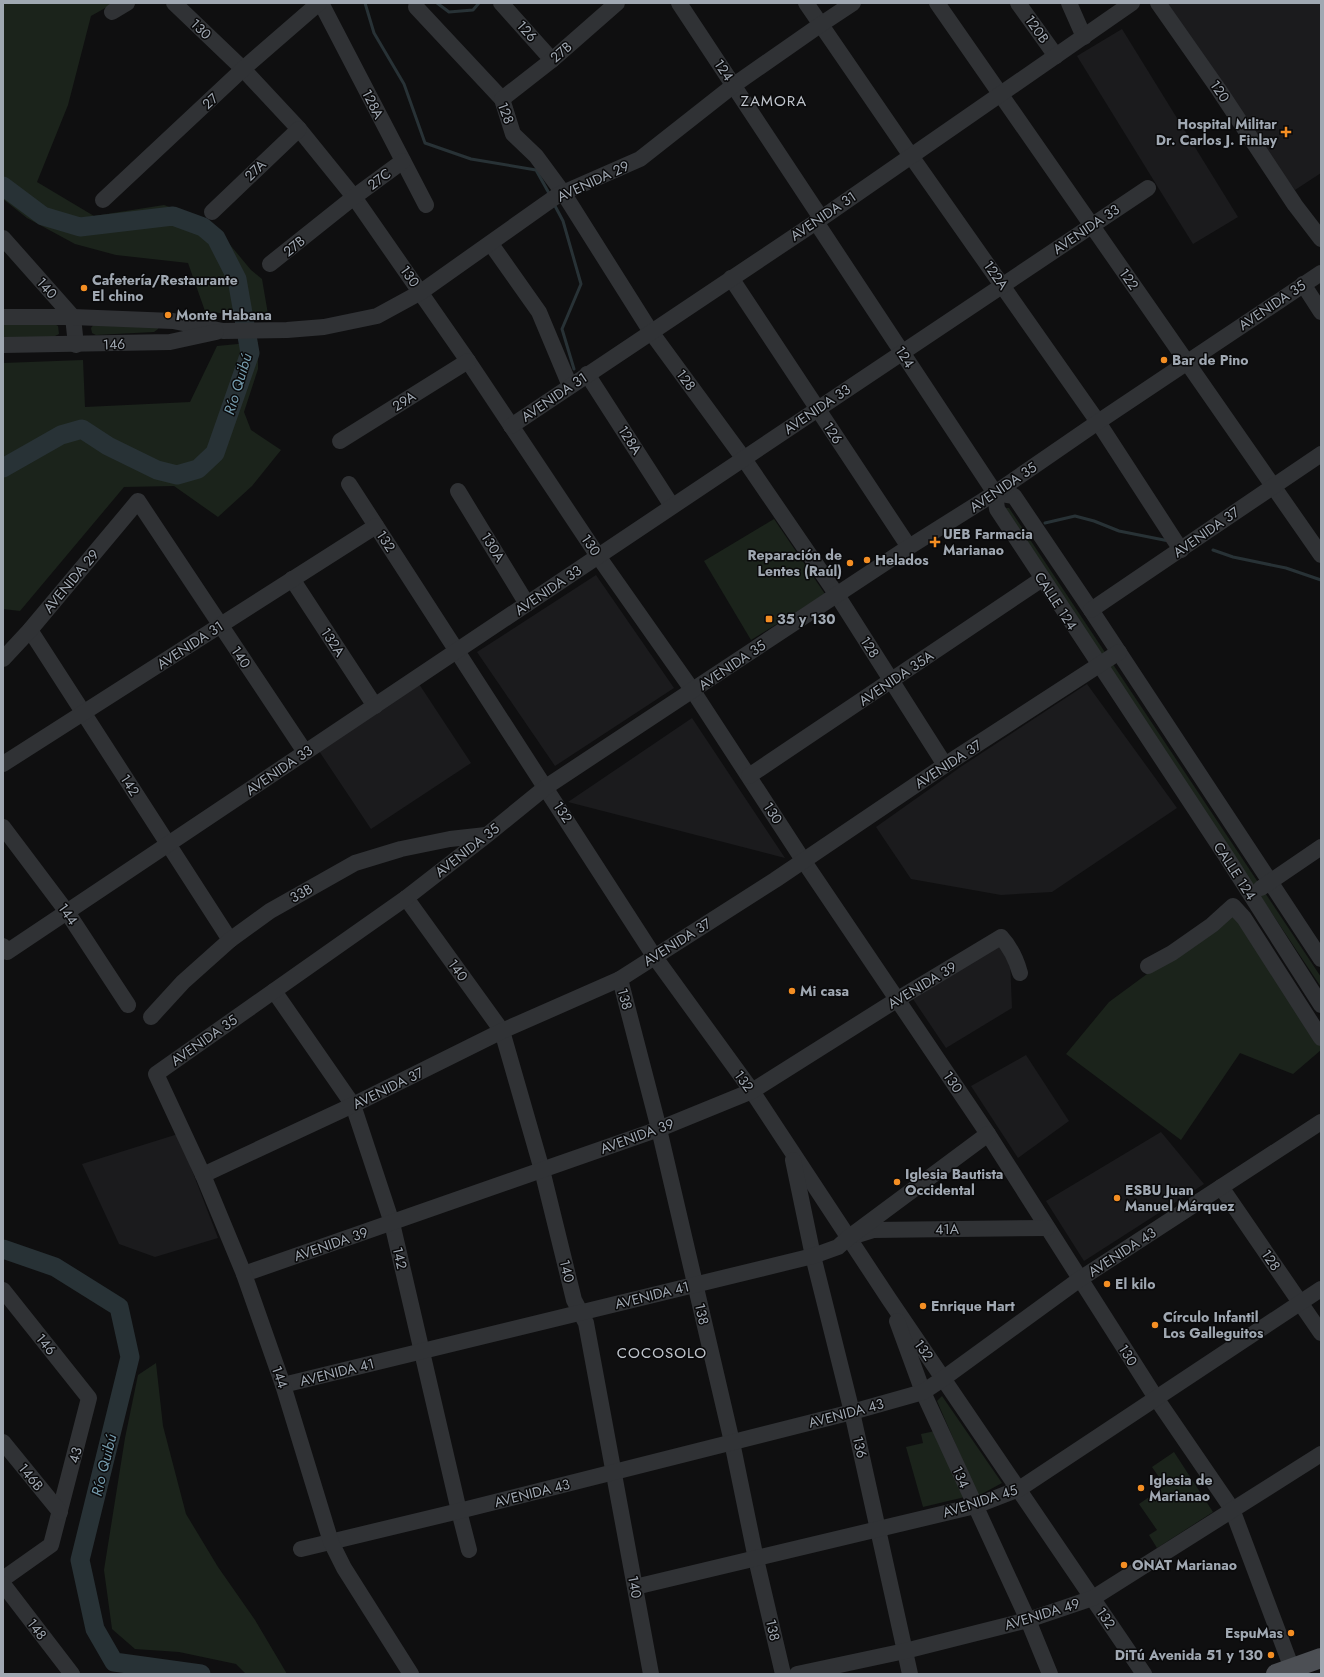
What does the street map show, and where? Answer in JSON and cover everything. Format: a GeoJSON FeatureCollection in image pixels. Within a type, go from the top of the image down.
{"type":"FeatureCollection","features":[{"type":"Feature","properties":{"kind":"main road"},"geometry":{"type":"LineString","coordinates":[[1287,1672],[1321,1658]]}},
{"type":"Feature","properties":{"kind":"street"},"geometry":{"type":"LineString","coordinates":[[112,12],[127,3]]}},
{"type":"Feature","properties":{"kind":"street","name":"130"},"geometry":{"type":"LineString","coordinates":[[174,3],[243,69],[299,129],[354,197],[468,361],[598,556],[693,691],[803,860],[988,1134],[1156,1398],[1232,1509],[1287,1672]]}},
{"type":"Feature","properties":{"kind":"street","name":"27"},"geometry":{"type":"LineString","coordinates":[[103,200],[243,69],[320,3]]}},
{"type":"Feature","properties":{"kind":"street","name":"128A"},"geometry":{"type":"LineString","coordinates":[[320,3],[426,205]]}},
{"type":"Feature","properties":{"kind":"street","name":"126"},"geometry":{"type":"LineString","coordinates":[[501,3],[552,60]]}},
{"type":"Feature","properties":{"kind":"street","name":"124"},"geometry":{"type":"LineString","coordinates":[[679,3],[734,85],[902,352],[995,493]]}},
{"type":"Feature","properties":{"kind":"street","name":"122A"},"geometry":{"type":"LineString","coordinates":[[806,3],[911,156],[1098,422],[1181,550]]}},
{"type":"Feature","properties":{"kind":"street","name":"AVENIDA 29"},"geometry":{"type":"LineString","coordinates":[[270,330],[324,327],[377,316],[421,292],[557,197],[640,159],[734,85],[853,3]]}},
{"type":"Feature","properties":{"kind":"street","name":"122"},"geometry":{"type":"LineString","coordinates":[[937,3],[1321,555]]}},
{"type":"Feature","properties":{"kind":"street","name":"120B"},"geometry":{"type":"LineString","coordinates":[[1018,3],[1056,56]]}},
{"type":"Feature","properties":{"kind":"street"},"geometry":{"type":"LineString","coordinates":[[1069,3],[1084,36]]}},
{"type":"Feature","properties":{"kind":"street","name":"AVENIDA 31"},"geometry":{"type":"LineString","coordinates":[[511,426],[819,220],[1132,3]]}},
{"type":"Feature","properties":{"kind":"street","name":"120"},"geometry":{"type":"LineString","coordinates":[[1158,3],[1219,90],[1294,205],[1319,234]]}},
{"type":"Feature","properties":{"kind":"street","name":"27B"},"geometry":{"type":"LineString","coordinates":[[502,99],[552,60],[610,5]]}},
{"type":"Feature","properties":{"kind":"street","name":"128"},"geometry":{"type":"LineString","coordinates":[[416,7],[502,99],[513,134],[536,156],[557,197],[651,332],[744,459],[837,595],[945,766]]}},
{"type":"Feature","properties":{"kind":"street","name":"27A"},"geometry":{"type":"LineString","coordinates":[[212,212],[299,129]]}},
{"type":"Feature","properties":{"kind":"street","name":"27C"},"geometry":{"type":"LineString","coordinates":[[354,197],[403,161]]}},
{"type":"Feature","properties":{"kind":"street","name":"AVENIDA 33"},"geometry":{"type":"LineString","coordinates":[[5,949],[67,912],[1148,188]]}},
{"type":"Feature","properties":{"kind":"street","name":"27B"},"geometry":{"type":"LineString","coordinates":[[270,264],[354,197]]}},
{"type":"Feature","properties":{"kind":"street","name":"140"},"geometry":{"type":"LineString","coordinates":[[3,238],[73,317]]}},
{"type":"Feature","properties":{"kind":"street"},"geometry":{"type":"LineString","coordinates":[[491,244],[539,312],[570,386]]}},
{"type":"Feature","properties":{"kind":"street","name":"AVENIDA 35"},"geometry":{"type":"LineString","coordinates":[[156,1074],[406,898],[546,787],[909,547],[995,493],[1186,362],[1321,273]]}},
{"type":"Feature","properties":{"kind":"street","name":"126"},"geometry":{"type":"LineString","coordinates":[[731,278],[909,547]]}},
{"type":"Feature","properties":{"kind":"street"},"geometry":{"type":"LineString","coordinates":[[1303,284],[1321,312]]}},
{"type":"Feature","properties":{"kind":"street","name":"146"},"geometry":{"type":"LineString","coordinates":[[3,317],[73,317],[173,321],[223,331]]}},
{"type":"Feature","properties":{"kind":"street"},"geometry":{"type":"LineString","coordinates":[[73,317],[76,345]]}},
{"type":"Feature","properties":{"kind":"street","name":"146"},"geometry":{"type":"LineString","coordinates":[[3,345],[76,345],[170,342],[223,331],[270,330]]}},
{"type":"Feature","properties":{"kind":"street","name":"29A"},"geometry":{"type":"LineString","coordinates":[[340,441],[468,361]]}},
{"type":"Feature","properties":{"kind":"street","name":"128A"},"geometry":{"type":"LineString","coordinates":[[587,374],[672,506]]}},
{"type":"Feature","properties":{"kind":"street","name":"AVENIDA 37"},"geometry":{"type":"LineString","coordinates":[[1091,610],[1321,454]]}},
{"type":"Feature","properties":{"kind":"street","name":"132"},"geometry":{"type":"LineString","coordinates":[[349,484],[654,956],[752,1091],[889,1299],[1144,1674]]}},
{"type":"Feature","properties":{"kind":"street","name":"130A"},"geometry":{"type":"LineString","coordinates":[[458,491],[527,604]]}},
{"type":"Feature","properties":{"kind":"street","name":"CALLE 124"},"geometry":{"type":"LineString","coordinates":[[1321,959],[1119,652],[1014,496],[995,493],[997,509],[1098,665],[1251,894],[1321,1006]]}},
{"type":"Feature","properties":{"kind":"street","name":"AVENIDA 29"},"geometry":{"type":"LineString","coordinates":[[3,659],[30,630],[138,501]]}},
{"type":"Feature","properties":{"kind":"street","name":"140"},"geometry":{"type":"LineString","coordinates":[[138,501],[305,752]]}},
{"type":"Feature","properties":{"kind":"street","name":"AVENIDA 31"},"geometry":{"type":"LineString","coordinates":[[3,764],[376,526]]}},
{"type":"Feature","properties":{"kind":"street","name":"132A"},"geometry":{"type":"LineString","coordinates":[[292,579],[375,706]]}},
{"type":"Feature","properties":{"kind":"street","name":"AVENIDA 35A"},"geometry":{"type":"LineString","coordinates":[[749,776],[1042,579]]}},
{"type":"Feature","properties":{"kind":"street","name":"142"},"geometry":{"type":"LineString","coordinates":[[30,630],[230,940]]}},
{"type":"Feature","properties":{"kind":"street","name":"AVENIDA 37"},"geometry":{"type":"LineString","coordinates":[[203,1175],[354,1105],[502,1031],[620,979],[654,956],[740,903],[1119,652]]}},
{"type":"Feature","properties":{"kind":"street","name":"144"},"geometry":{"type":"LineString","coordinates":[[3,826],[67,912],[128,1004]]}},
{"type":"Feature","properties":{"kind":"street","name":"33B"},"geometry":{"type":"LineString","coordinates":[[151,1017],[183,982],[230,940],[270,910],[355,863],[400,849],[450,839],[486,835]]}},
{"type":"Feature","properties":{"kind":"street"},"geometry":{"type":"LineString","coordinates":[[1251,894],[1321,847]]}},
{"type":"Feature","properties":{"kind":"street","name":"140"},"geometry":{"type":"LineString","coordinates":[[406,898],[502,1031],[542,1170],[574,1300],[586,1323],[651,1674]]}},
{"type":"Feature","properties":{"kind":"street"},"geometry":{"type":"LineString","coordinates":[[1148,966],[1172,953],[1212,925],[1233,906],[1244,918],[1321,1038]]}},
{"type":"Feature","properties":{"kind":"street","name":"AVENIDA 39"},"geometry":{"type":"LineString","coordinates":[[244,1274],[659,1129],[752,1091],[898,999],[1001,937],[1008,945],[1016,959],[1020,973]]}},
{"type":"Feature","properties":{"kind":"street","name":"138"},"geometry":{"type":"LineString","coordinates":[[620,979],[659,1129],[732,1442],[756,1559],[784,1674]]}},
{"type":"Feature","properties":{"kind":"street","name":"142"},"geometry":{"type":"LineString","coordinates":[[274,991],[354,1105],[392,1223],[469,1550]]}},
{"type":"Feature","properties":{"kind":"street","name":"144"},"geometry":{"type":"LineString","coordinates":[[156,1074],[203,1175],[244,1274],[283,1385],[331,1542],[344,1568],[410,1674]]}},
{"type":"Feature","properties":{"kind":"street","name":"AVENIDA 43"},"geometry":{"type":"LineString","coordinates":[[301,1549],[459,1511],[852,1412],[923,1392],[1080,1279],[1321,1122]]}},
{"type":"Feature","properties":{"kind":"street","name":"AVENIDA 41"},"geometry":{"type":"LineString","coordinates":[[283,1385],[812,1256],[838,1247],[988,1134]]}},
{"type":"Feature","properties":{"kind":"street","name":"136"},"geometry":{"type":"LineString","coordinates":[[791,1150],[812,1256],[852,1412],[910,1674]]}},
{"type":"Feature","properties":{"kind":"street","name":"128"},"geometry":{"type":"LineString","coordinates":[[1221,1187],[1321,1333]]}},
{"type":"Feature","properties":{"kind":"street","name":"41A"},"geometry":{"type":"LineString","coordinates":[[848,1238],[873,1230],[1047,1228]]}},
{"type":"Feature","properties":{"kind":"street","name":"AVENIDA 45"},"geometry":{"type":"LineString","coordinates":[[635,1587],[975,1506],[1019,1489],[1321,1289]]}},
{"type":"Feature","properties":{"kind":"street","name":"146"},"geometry":{"type":"LineString","coordinates":[[3,1290],[89,1398]]}},
{"type":"Feature","properties":{"kind":"street","name":"134"},"geometry":{"type":"LineString","coordinates":[[889,1299],[923,1392],[1028,1620],[1050,1674]]}},
{"type":"Feature","properties":{"kind":"street","name":"43"},"geometry":{"type":"LineString","coordinates":[[60,1512],[89,1398]]}},
{"type":"Feature","properties":{"kind":"street","name":"146B"},"geometry":{"type":"LineString","coordinates":[[3,1442],[60,1512]]}},
{"type":"Feature","properties":{"kind":"street","name":"AVENIDA 49"},"geometry":{"type":"LineString","coordinates":[[797,1674],[905,1651],[1028,1620],[1093,1598],[1321,1454]]}},
{"type":"Feature","properties":{"kind":"street"},"geometry":{"type":"LineString","coordinates":[[3,1579],[51,1545],[60,1512]]}},
{"type":"Feature","properties":{"kind":"street","name":"148"},"geometry":{"type":"LineString","coordinates":[[3,1584],[72,1674]]}},
{"type":"Feature","properties":{"kind":"shaded area"},"geometry":{"type":"Polygon","coordinates":[[[3,3],[114,3],[91,16],[68,105],[37,182],[94,216],[164,205],[211,222],[251,270],[262,279],[269,320],[205,311],[188,263],[116,255],[75,244],[27,218],[3,199],[3,3]]]}},
{"type":"Feature","properties":{"kind":"shaded area","name":"Hospital Militar Dr. Carlos J. Finlay"},"geometry":{"type":"Polygon","coordinates":[[[1158,3],[1321,3],[1321,173],[1295,190],[1219,90],[1158,3]]]}},
{"type":"Feature","properties":{"kind":"shaded area"},"geometry":{"type":"Polygon","coordinates":[[[1122,29],[1238,217],[1193,244],[1077,56],[1122,29]]]}},
{"type":"Feature","properties":{"kind":"shaded area"},"geometry":{"type":"Polygon","coordinates":[[[52,323],[58,326],[59,334],[53,337],[3,338],[3,324],[52,323]]]}},
{"type":"Feature","properties":{"kind":"shaded area"},"geometry":{"type":"Polygon","coordinates":[[[95,323],[159,325],[158,329],[154,332],[96,335],[92,333],[91,328],[95,323]]]}},
{"type":"Feature","properties":{"kind":"shaded area"},"geometry":{"type":"Polygon","coordinates":[[[258,342],[258,369],[244,412],[251,430],[281,450],[252,486],[218,517],[174,486],[124,487],[20,611],[3,609],[3,363],[83,360],[85,407],[190,402],[217,346],[258,342]]]}},
{"type":"Feature","properties":{"kind":"shaded area"},"geometry":{"type":"Polygon","coordinates":[[[1006,508],[1009,508],[1321,977],[1321,987],[1004,511],[1006,508]]]}},
{"type":"Feature","properties":{"kind":"shaded area"},"geometry":{"type":"Polygon","coordinates":[[[774,519],[825,594],[751,640],[704,561],[774,519]]]}},
{"type":"Feature","properties":{"kind":"shaded area"},"geometry":{"type":"Polygon","coordinates":[[[596,575],[674,688],[555,766],[477,652],[596,575]]]}},
{"type":"Feature","properties":{"kind":"shaded area"},"geometry":{"type":"Polygon","coordinates":[[[419,684],[471,763],[371,829],[319,751],[419,684]]]}},
{"type":"Feature","properties":{"kind":"shaded area"},"geometry":{"type":"Polygon","coordinates":[[[1087,684],[1177,808],[1052,892],[1001,895],[911,879],[876,827],[962,766],[1087,684]]]}},
{"type":"Feature","properties":{"kind":"shaded area"},"geometry":{"type":"Polygon","coordinates":[[[692,718],[785,858],[568,802],[692,718]]]}},
{"type":"Feature","properties":{"kind":"shaded area"},"geometry":{"type":"Polygon","coordinates":[[[1238,907],[1321,1025],[1321,1050],[1293,1074],[1240,1053],[1181,1140],[1066,1054],[1109,1002],[1238,907]]]}},
{"type":"Feature","properties":{"kind":"shaded area"},"geometry":{"type":"Polygon","coordinates":[[[1009,938],[1012,1008],[946,1048],[911,996],[1009,938]]]}},
{"type":"Feature","properties":{"kind":"shaded area"},"geometry":{"type":"Polygon","coordinates":[[[1026,1055],[1069,1121],[1018,1158],[971,1086],[1026,1055]]]}},
{"type":"Feature","properties":{"kind":"shaded area","name":"ESBU Juan Manuel Márquez"},"geometry":{"type":"Polygon","coordinates":[[[1161,1132],[1204,1184],[1084,1261],[1046,1201],[1161,1132]]]}},
{"type":"Feature","properties":{"kind":"shaded area"},"geometry":{"type":"Polygon","coordinates":[[[178,1134],[218,1238],[155,1257],[119,1244],[82,1164],[178,1134]]]}},
{"type":"Feature","properties":{"kind":"shaded area"},"geometry":{"type":"Polygon","coordinates":[[[156,1363],[163,1426],[186,1514],[218,1567],[255,1620],[287,1674],[246,1674],[236,1664],[179,1652],[135,1649],[112,1629],[104,1570],[125,1438],[138,1375],[156,1363]]]}},
{"type":"Feature","properties":{"kind":"shaded area"},"geometry":{"type":"Polygon","coordinates":[[[942,1396],[1002,1483],[978,1496],[937,1401],[942,1396]]]}},
{"type":"Feature","properties":{"kind":"shaded area"},"geometry":{"type":"Polygon","coordinates":[[[935,1431],[965,1497],[923,1507],[906,1447],[923,1443],[921,1434],[935,1431]]]}},
{"type":"Feature","properties":{"kind":"shaded area"},"geometry":{"type":"Polygon","coordinates":[[[1174,1452],[1213,1512],[1157,1548],[1149,1535],[1157,1530],[1139,1504],[1165,1486],[1152,1467],[1174,1452]]]}},
{"type":"Feature","properties":{"kind":"waterway"},"geometry":{"type":"LineString","coordinates":[[365,3],[374,33],[404,84],[425,143],[471,159],[536,170],[550,195]]}},
{"type":"Feature","properties":{"kind":"waterway"},"geometry":{"type":"LineString","coordinates":[[437,3],[449,12],[473,10],[479,3]]}},
{"type":"Feature","properties":{"kind":"waterway","name":"Río Quibú"},"geometry":{"type":"LineString","coordinates":[[3,186],[43,216],[80,227],[173,216],[203,227],[216,238],[237,279],[250,353],[215,453],[198,469],[177,475],[157,470],[108,446],[82,429],[61,435],[3,468]]}},
{"type":"Feature","properties":{"kind":"waterway"},"geometry":{"type":"LineString","coordinates":[[554,204],[563,221],[581,284],[562,329],[574,369]]}},
{"type":"Feature","properties":{"kind":"waterway"},"geometry":{"type":"LineString","coordinates":[[1045,523],[1075,516],[1094,521],[1119,531],[1169,541]]}},
{"type":"Feature","properties":{"kind":"waterway"},"geometry":{"type":"LineString","coordinates":[[1213,550],[1233,557],[1286,568],[1321,580]]}},
{"type":"Feature","properties":{"kind":"waterway","name":"Río Quibú"},"geometry":{"type":"LineString","coordinates":[[3,1249],[55,1267],[119,1307],[130,1357],[80,1560],[95,1629],[114,1662],[201,1674]]}},
{"type":"Feature","properties":{"kind":"place","name":"Hospital Militar Dr. Carlos J. Finlay"},"geometry":{"type":"Point","coordinates":[1286,132]}},
{"type":"Feature","properties":{"kind":"place","name":"Cafetería/Restaurante El chino"},"geometry":{"type":"Point","coordinates":[84,288]}},
{"type":"Feature","properties":{"kind":"place","name":"Monte Habana"},"geometry":{"type":"Point","coordinates":[168,315]}},
{"type":"Feature","properties":{"kind":"place","name":"Bar de Pino"},"geometry":{"type":"Point","coordinates":[1164,360]}},
{"type":"Feature","properties":{"kind":"place","name":"UEB Farmacia Marianao"},"geometry":{"type":"Point","coordinates":[935,542]}},
{"type":"Feature","properties":{"kind":"place","name":"Helados"},"geometry":{"type":"Point","coordinates":[867,560]}},
{"type":"Feature","properties":{"kind":"place","name":"Reparación de Lentes (Raúl)"},"geometry":{"type":"Point","coordinates":[850,563]}},
{"type":"Feature","properties":{"kind":"place","name":"35 y 130"},"geometry":{"type":"Point","coordinates":[769,619]}},
{"type":"Feature","properties":{"kind":"place","name":"Mi casa"},"geometry":{"type":"Point","coordinates":[792,991]}},
{"type":"Feature","properties":{"kind":"place","name":"Iglesia Bautista Occidental"},"geometry":{"type":"Point","coordinates":[897,1182]}},
{"type":"Feature","properties":{"kind":"place","name":"ESBU Juan Manuel Márquez"},"geometry":{"type":"Point","coordinates":[1117,1198]}},
{"type":"Feature","properties":{"kind":"place","name":"El kilo"},"geometry":{"type":"Point","coordinates":[1107,1284]}},
{"type":"Feature","properties":{"kind":"place","name":"Enrique Hart"},"geometry":{"type":"Point","coordinates":[923,1306]}},
{"type":"Feature","properties":{"kind":"place","name":"Círculo Infantil Los Galleguitos"},"geometry":{"type":"Point","coordinates":[1155,1325]}},
{"type":"Feature","properties":{"kind":"place","name":"Iglesia de Marianao"},"geometry":{"type":"Point","coordinates":[1141,1488]}},
{"type":"Feature","properties":{"kind":"place","name":"ONAT Marianao"},"geometry":{"type":"Point","coordinates":[1124,1565]}},
{"type":"Feature","properties":{"kind":"place","name":"EspuMas"},"geometry":{"type":"Point","coordinates":[1291,1633]}},
{"type":"Feature","properties":{"kind":"place","name":"DiTú Avenida 51 y 130"},"geometry":{"type":"Point","coordinates":[1271,1655]}},
{"type":"Feature","properties":{"kind":"district","name":"ZAMORA"},"geometry":{"type":"Point","coordinates":[774,101]}},
{"type":"Feature","properties":{"kind":"district","name":"COCOSOLO"},"geometry":{"type":"Point","coordinates":[662,1353]}}]}
